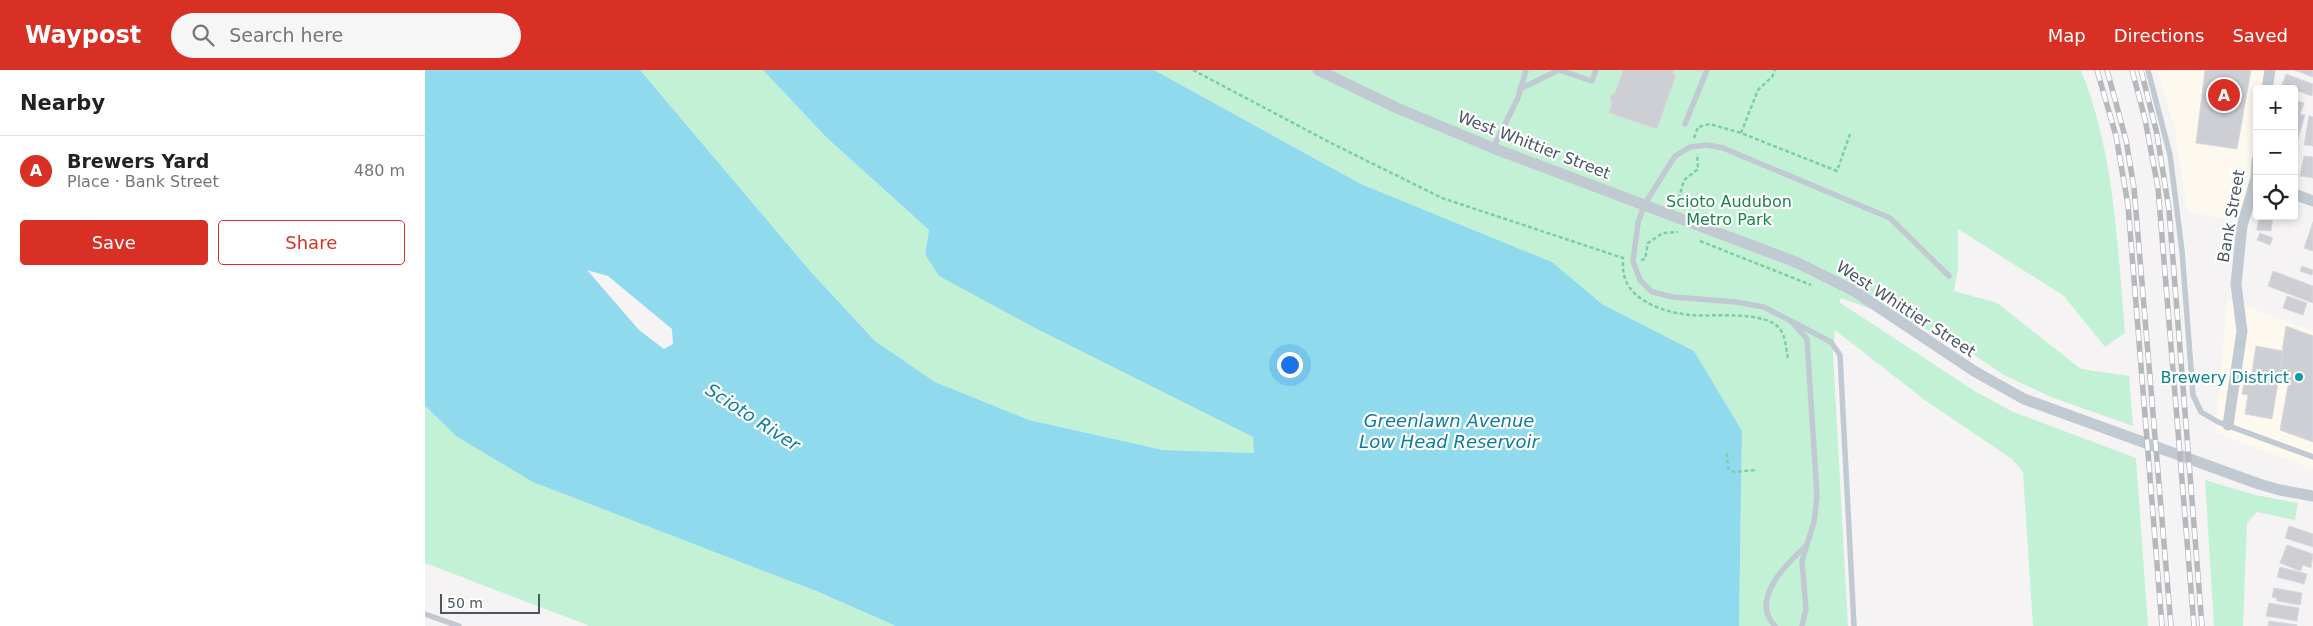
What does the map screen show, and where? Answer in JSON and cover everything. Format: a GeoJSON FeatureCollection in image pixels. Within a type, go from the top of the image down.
{"type":"FeatureCollection","features":[{"type":"Feature","properties":{"kind":"street","name":"West Whittier Street"},"geometry":{"type":"LineString","coordinates":[[1318,70],[1397,108],[1493,148],[1798,263],[1826,276],[1880,308],[1993,384],[2024,399],[2259,484],[2313,496]]}},
{"type":"Feature","properties":{"kind":"street"},"geometry":{"type":"LineString","coordinates":[[2268,85],[2270,70]]}},
{"type":"Feature","properties":{"kind":"street","name":"Bank Street"},"geometry":{"type":"LineString","coordinates":[[2228,425],[2241,331],[2236,284],[2241,236],[2253,190]]}},
{"type":"Feature","properties":{"kind":"street"},"geometry":{"type":"LineString","coordinates":[[2298,195],[2313,201]]}},
{"type":"Feature","properties":{"kind":"lane"},"geometry":{"type":"LineString","coordinates":[[1493,148],[1520,89],[1526,70]]}},
{"type":"Feature","properties":{"kind":"lane"},"geometry":{"type":"LineString","coordinates":[[1520,89],[1559,70],[1592,81],[1595,70]]}},
{"type":"Feature","properties":{"kind":"lane"},"geometry":{"type":"LineString","coordinates":[[1685,124],[1707,70]]}},
{"type":"Feature","properties":{"kind":"lane"},"geometry":{"type":"LineString","coordinates":[[2148,70],[2170,155],[2182,251],[2193,395],[2201,412],[2228,425],[2313,457]]}},
{"type":"Feature","properties":{"kind":"lane"},"geometry":{"type":"LineString","coordinates":[[1854,626],[1840,355],[1831,342],[1764,307],[1736,302],[1673,297],[1652,292],[1639,280],[1633,261],[1638,223],[1644,205],[1675,156],[1690,147],[1707,145],[1723,148],[1890,218],[1949,276]]}},
{"type":"Feature","properties":{"kind":"lane"},"geometry":{"type":"LineString","coordinates":[[1791,321],[1807,339],[1817,496],[1802,573],[1805,609],[1801,626]]}},
{"type":"Feature","properties":{"kind":"lane"},"geometry":{"type":"LineString","coordinates":[[1775,626],[1768,614],[1768,592],[1793,558],[1806,546]]}},
{"type":"Feature","properties":{"kind":"lane"},"geometry":{"type":"LineString","coordinates":[[425,614],[459,626]]}},
{"type":"Feature","properties":{"kind":"path"},"geometry":{"type":"LineString","coordinates":[[1741,133],[1759,90],[1772,77],[1775,70]]}},
{"type":"Feature","properties":{"kind":"path"},"geometry":{"type":"LineString","coordinates":[[1623,258],[1622,271],[1628,287],[1637,297],[1652,306],[1670,312],[1753,318],[1769,321],[1780,329],[1785,341],[1788,359]]}},
{"type":"Feature","properties":{"kind":"path"},"geometry":{"type":"LineString","coordinates":[[1727,453],[1728,468],[1734,472],[1756,470]]}},
{"type":"Feature","properties":{"kind":"shaded area"},"geometry":{"type":"Polygon","coordinates":[[[2157,70],[2268,70],[2266,85],[2253,85],[2253,164],[2242,222],[2187,212],[2175,129],[2157,70]]]}},
{"type":"Feature","properties":{"kind":"shaded area"},"geometry":{"type":"Polygon","coordinates":[[[2227,299],[2313,331],[2313,469],[2215,433],[2227,299]]]}},
{"type":"Feature","properties":{"kind":"green space"},"geometry":{"type":"Polygon","coordinates":[[[640,70],[763,70],[826,137],[929,230],[925,254],[1039,330],[1253,437],[1255,453],[1163,450],[1029,420],[935,382],[875,341],[811,272],[640,70]]]}},
{"type":"Feature","properties":{"kind":"green space","name":"Scioto Audubon Metro Park"},"geometry":{"type":"Polygon","coordinates":[[[1154,70],[2081,70],[2092,102],[2108,167],[2117,232],[2125,333],[2105,347],[2064,296],[1958,229],[1958,269],[1954,291],[1997,303],[2081,369],[2129,376],[2133,426],[2051,397],[2004,375],[1947,337],[1841,298],[1839,302],[1973,390],[2013,412],[2136,458],[2148,626],[2033,626],[2023,472],[2012,459],[1926,401],[1835,330],[1833,353],[1848,626],[1739,626],[1742,431],[1694,351],[1602,304],[1552,262],[1361,184],[1154,70]]]}},
{"type":"Feature","properties":{"kind":"green space"},"geometry":{"type":"Polygon","coordinates":[[[425,406],[456,436],[896,626],[590,626],[425,563],[425,406]]]}},
{"type":"Feature","properties":{"kind":"green space"},"geometry":{"type":"Polygon","coordinates":[[[2205,480],[2255,495],[2298,503],[2295,520],[2257,512],[2247,523],[2243,626],[2214,626],[2205,480]]]}},
{"type":"Feature","properties":{"kind":"water"},"geometry":{"type":"Polygon","coordinates":[[[425,70],[640,70],[811,272],[875,341],[935,382],[1029,420],[1163,450],[1254,453],[1253,437],[1039,330],[939,276],[925,254],[929,230],[826,137],[763,70],[1154,70],[1361,184],[1552,262],[1602,304],[1694,351],[1742,431],[1739,626],[896,626],[816,591],[533,482],[456,436],[425,406],[425,70]],[[587,270],[639,330],[664,349],[673,344],[672,329],[608,276],[587,270]]]}},
{"type":"Feature","properties":{"kind":"building"},"geometry":{"type":"Polygon","coordinates":[[[1623,70],[1674,70],[1673,73],[1676,75],[1657,129],[1609,113],[1612,103],[1610,96],[1615,93],[1623,70]]]}},
{"type":"Feature","properties":{"kind":"building"},"geometry":{"type":"Polygon","coordinates":[[[2205,70],[2251,70],[2237,149],[2196,143],[2205,70]]]}},
{"type":"Feature","properties":{"kind":"building"},"geometry":{"type":"Polygon","coordinates":[[[2294,70],[2313,70],[2313,77],[2294,70]]]}},
{"type":"Feature","properties":{"kind":"building"},"geometry":{"type":"Polygon","coordinates":[[[2286,74],[2313,84],[2312,96],[2298,91],[2298,85],[2282,85],[2286,74]]]}},
{"type":"Feature","properties":{"kind":"building"},"geometry":{"type":"Polygon","coordinates":[[[2298,101],[2304,103],[2300,114],[2305,115],[2298,139],[2298,101]]]}},
{"type":"Feature","properties":{"kind":"building"},"geometry":{"type":"Polygon","coordinates":[[[2309,116],[2313,117],[2313,146],[2304,145],[2309,116]]]}},
{"type":"Feature","properties":{"kind":"building"},"geometry":{"type":"Polygon","coordinates":[[[2304,156],[2313,157],[2313,178],[2300,176],[2304,156]]]}},
{"type":"Feature","properties":{"kind":"building"},"geometry":{"type":"Polygon","coordinates":[[[2258,220],[2272,220],[2271,231],[2257,230],[2258,220]]]}},
{"type":"Feature","properties":{"kind":"building"},"geometry":{"type":"Polygon","coordinates":[[[2313,222],[2313,251],[2304,248],[2313,222]]]}},
{"type":"Feature","properties":{"kind":"building"},"geometry":{"type":"Polygon","coordinates":[[[2260,233],[2273,238],[2270,245],[2257,240],[2260,233]]]}},
{"type":"Feature","properties":{"kind":"building"},"geometry":{"type":"Polygon","coordinates":[[[2302,266],[2313,270],[2312,275],[2300,271],[2302,266]]]}},
{"type":"Feature","properties":{"kind":"building"},"geometry":{"type":"Polygon","coordinates":[[[2273,271],[2313,286],[2313,303],[2268,286],[2273,271]]]}},
{"type":"Feature","properties":{"kind":"building"},"geometry":{"type":"Polygon","coordinates":[[[2287,296],[2307,303],[2303,315],[2283,308],[2287,296]]]}},
{"type":"Feature","properties":{"kind":"building"},"geometry":{"type":"Polygon","coordinates":[[[2286,326],[2313,336],[2313,442],[2280,430],[2289,380],[2278,378],[2286,326]]]}},
{"type":"Feature","properties":{"kind":"building"},"geometry":{"type":"Polygon","coordinates":[[[2256,346],[2283,351],[2272,419],[2245,414],[2248,395],[2242,394],[2245,377],[2251,378],[2256,346]]]}},
{"type":"Feature","properties":{"kind":"building"},"geometry":{"type":"Polygon","coordinates":[[[2289,526],[2313,534],[2313,547],[2285,538],[2289,526]]]}},
{"type":"Feature","properties":{"kind":"building"},"geometry":{"type":"Polygon","coordinates":[[[2287,545],[2313,554],[2311,568],[2303,565],[2300,571],[2280,563],[2287,545]]]}},
{"type":"Feature","properties":{"kind":"building"},"geometry":{"type":"Polygon","coordinates":[[[2280,567],[2307,574],[2304,584],[2277,577],[2280,567]]]}},
{"type":"Feature","properties":{"kind":"building"},"geometry":{"type":"Polygon","coordinates":[[[2274,588],[2302,593],[2300,605],[2277,601],[2277,598],[2272,597],[2274,588]]]}},
{"type":"Feature","properties":{"kind":"building"},"geometry":{"type":"Polygon","coordinates":[[[2269,603],[2299,608],[2297,621],[2266,616],[2269,603]]]}},
{"type":"Feature","properties":{"kind":"building"},"geometry":{"type":"Polygon","coordinates":[[[2269,621],[2297,625],[2297,626],[2268,626],[2269,621]]]}},
{"type":"Feature","properties":{"kind":"railway"},"geometry":{"type":"LineString","coordinates":[[2097,70],[2116,136],[2128,205],[2162,626]]}},
{"type":"Feature","properties":{"kind":"railway"},"geometry":{"type":"LineString","coordinates":[[2107,70],[2126,140],[2134,188],[2171,626]]}},
{"type":"Feature","properties":{"kind":"railway"},"geometry":{"type":"LineString","coordinates":[[2132,70],[2145,119],[2158,188],[2194,626]]}},
{"type":"Feature","properties":{"kind":"railway"},"geometry":{"type":"LineString","coordinates":[[2141,70],[2157,134],[2169,210],[2202,626]]}},
{"type":"Feature","properties":{"kind":"place","name":"Brewers Yard"},"geometry":{"type":"Point","coordinates":[2224,95]}},
{"type":"Feature","properties":{"kind":"place","name":"Brewery District"},"geometry":{"type":"Point","coordinates":[2299,377]}},
{"type":"Feature","properties":{"kind":"water label","name":"Scioto River"},"geometry":{"type":"Point","coordinates":[753,417]}},
{"type":"Feature","properties":{"kind":"water label","name":"Greenlawn Avenue Low Head Reservoir"},"geometry":{"type":"Point","coordinates":[1449,430]}}]}
